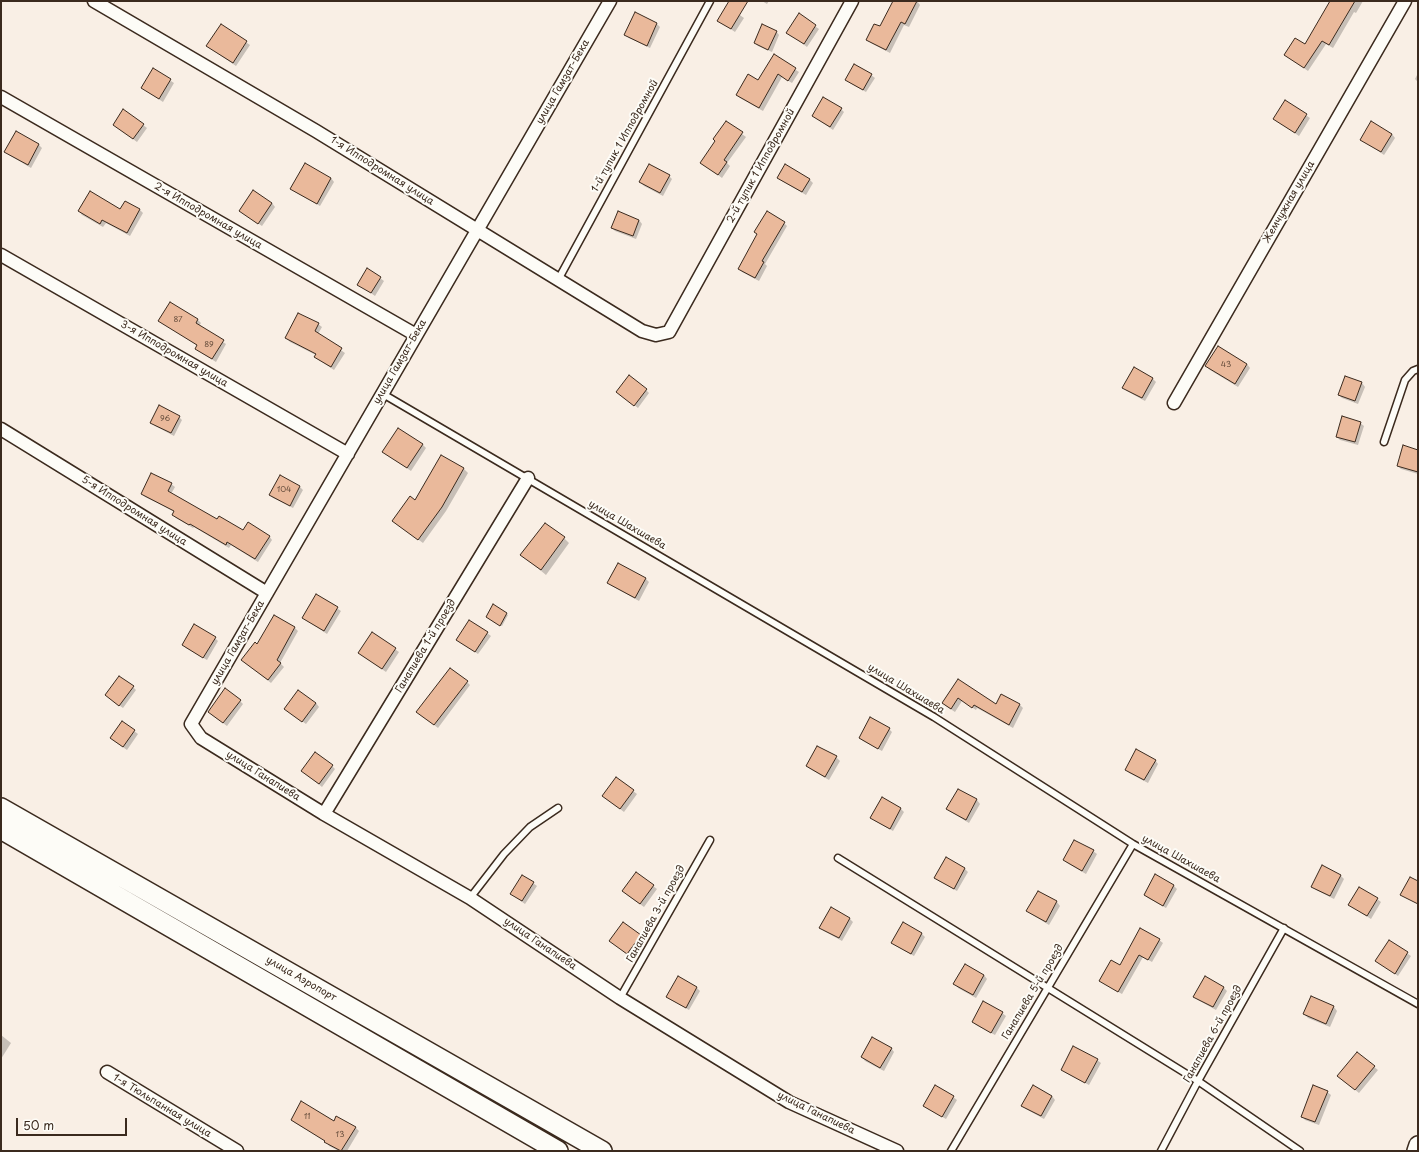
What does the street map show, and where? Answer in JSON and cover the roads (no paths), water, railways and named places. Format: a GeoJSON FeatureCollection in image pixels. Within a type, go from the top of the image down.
{"type":"FeatureCollection","features":[{"type":"Feature","properties":{"kind":"main road","name":"улица Аэропорт"},"geometry":{"type":"LineString","coordinates":[[1,808],[602,1151]]}},
{"type":"Feature","properties":{"kind":"main road","name":"улица Аэропорт"},"geometry":{"type":"LineString","coordinates":[[1,829],[558,1151]]}},
{"type":"Feature","properties":{"kind":"main road"},"geometry":{"type":"LineString","coordinates":[[1416,1151],[1418,1145]]}},
{"type":"Feature","properties":{"kind":"street","name":"1-я Ипподромная улица"},"geometry":{"type":"LineString","coordinates":[[94,1],[316,131],[642,331],[656,335],[669,332]]}},
{"type":"Feature","properties":{"kind":"street","name":"улица Гамзат-Бека"},"geometry":{"type":"LineString","coordinates":[[191,724],[610,1]]}},
{"type":"Feature","properties":{"kind":"street","name":"2-й тупик 1 Ипподромной"},"geometry":{"type":"LineString","coordinates":[[669,332],[852,1]]}},
{"type":"Feature","properties":{"kind":"street","name":"Жемчужная улица"},"geometry":{"type":"LineString","coordinates":[[1174,403],[1405,1]]}},
{"type":"Feature","properties":{"kind":"street","name":"2-я Ипподромная улица"},"geometry":{"type":"LineString","coordinates":[[1,97],[416,335]]}},
{"type":"Feature","properties":{"kind":"street","name":"3-я Ипподромная улица"},"geometry":{"type":"LineString","coordinates":[[1,254],[348,454]]}},
{"type":"Feature","properties":{"kind":"street","name":"5-я Ипподромная улица"},"geometry":{"type":"LineString","coordinates":[[1,429],[267,593]]}},
{"type":"Feature","properties":{"kind":"street","name":"Ганапиева 1-й проезд"},"geometry":{"type":"LineString","coordinates":[[324,814],[528,478]]}},
{"type":"Feature","properties":{"kind":"street","name":"улица Ганапиева"},"geometry":{"type":"LineString","coordinates":[[191,724],[201,738],[324,814],[470,898],[620,998],[789,1102],[897,1151]]}},
{"type":"Feature","properties":{"kind":"street","name":"1-я Тюльпанная улица"},"geometry":{"type":"LineString","coordinates":[[107,1072],[237,1151]]}},
{"type":"Feature","properties":{"kind":"lane","name":"1-й тупик 1 Ипподромной"},"geometry":{"type":"LineString","coordinates":[[558,280],[710,1]]}},
{"type":"Feature","properties":{"kind":"lane"},"geometry":{"type":"LineString","coordinates":[[1384,442],[1406,380],[1413,371],[1418,369]]}},
{"type":"Feature","properties":{"kind":"lane","name":"улица Шахшаева"},"geometry":{"type":"LineString","coordinates":[[383,394],[934,717],[1133,844],[1418,1004]]}},
{"type":"Feature","properties":{"kind":"lane"},"geometry":{"type":"LineString","coordinates":[[470,898],[514,843],[530,827],[558,808]]}},
{"type":"Feature","properties":{"kind":"lane","name":"Ганапиева 3-й проезд"},"geometry":{"type":"LineString","coordinates":[[620,998],[710,840]]}},
{"type":"Feature","properties":{"kind":"lane","name":"Ганапиева 5-й проезд"},"geometry":{"type":"LineString","coordinates":[[951,1151],[1133,844]]}},
{"type":"Feature","properties":{"kind":"lane"},"geometry":{"type":"LineString","coordinates":[[838,858],[1198,1081],[1300,1151]]}},
{"type":"Feature","properties":{"kind":"lane","name":"Ганапиева 6-й проезд"},"geometry":{"type":"LineString","coordinates":[[1161,1151],[1198,1081],[1284,928]]}}]}
